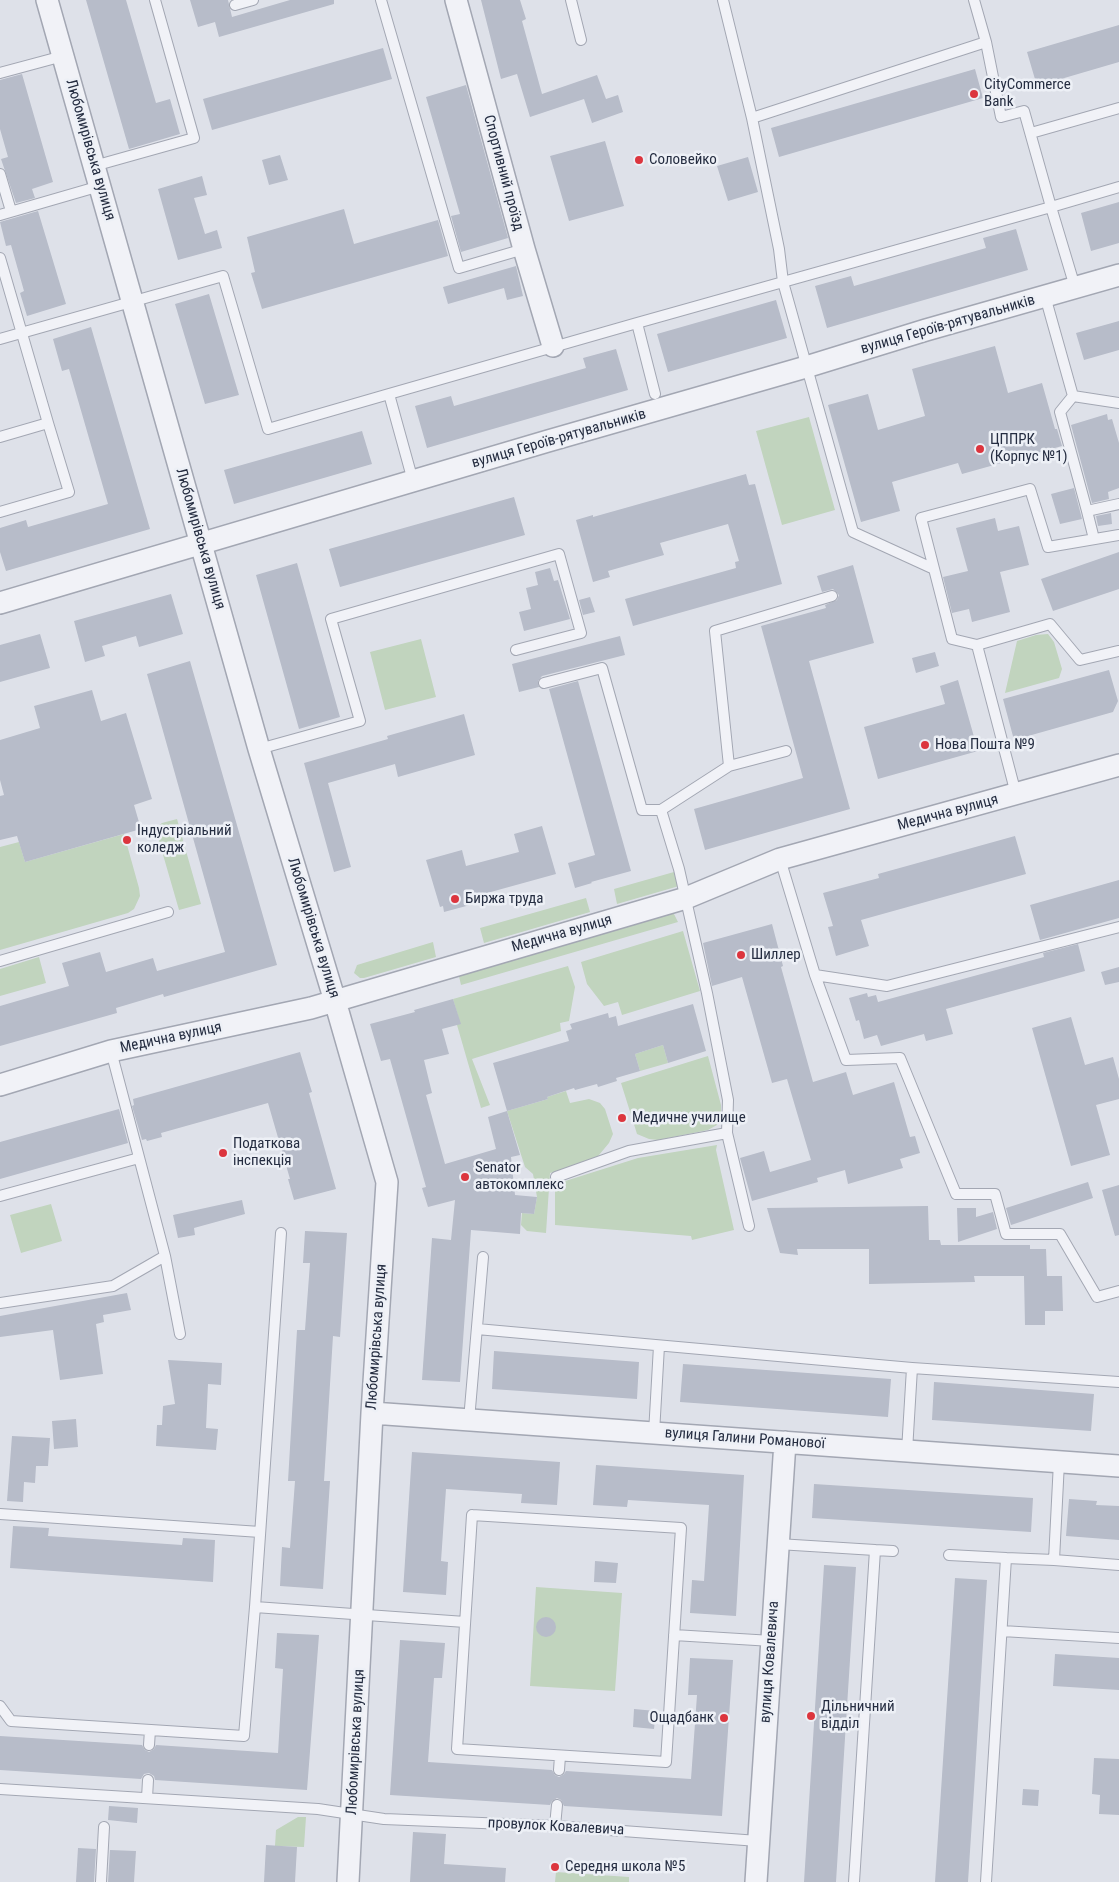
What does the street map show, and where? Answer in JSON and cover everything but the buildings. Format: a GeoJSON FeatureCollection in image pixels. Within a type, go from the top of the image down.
{"type":"FeatureCollection","features":[{"type":"Feature","properties":{"kind":"street","name":"Любомирівська вулиця"},"geometry":{"type":"LineString","coordinates":[[47,0],[259,749],[387,1182],[372,1413],[353,1815],[348,1882]]}},
{"type":"Feature","properties":{"kind":"street","name":"Спортивний проїзд"},"geometry":{"type":"LineString","coordinates":[[456,0],[524,249],[553,346]]}},
{"type":"Feature","properties":{"kind":"street","name":"вулиця Героїв-рятувальників"},"geometry":{"type":"LineString","coordinates":[[0,603],[806,367],[926,330],[1119,275]]}},
{"type":"Feature","properties":{"kind":"street","name":"Медична вулиця"},"geometry":{"type":"LineString","coordinates":[[0,1085],[111,1051],[311,1008],[686,898],[780,859],[1119,765]]}},
{"type":"Feature","properties":{"kind":"street","name":"вулиця Галини Романової"},"geometry":{"type":"LineString","coordinates":[[372,1413],[1119,1466]]}},
{"type":"Feature","properties":{"kind":"street","name":"вулиця Ковалевича"},"geometry":{"type":"LineString","coordinates":[[756,1882],[785,1442]]}},
{"type":"Feature","properties":{"kind":"lane"},"geometry":{"type":"LineString","coordinates":[[0,214],[194,138],[155,0]]}},
{"type":"Feature","properties":{"kind":"lane"},"geometry":{"type":"LineString","coordinates":[[235,5],[252,0]]}},
{"type":"Feature","properties":{"kind":"lane"},"geometry":{"type":"LineString","coordinates":[[381,0],[458,268],[524,249]]}},
{"type":"Feature","properties":{"kind":"lane"},"geometry":{"type":"LineString","coordinates":[[571,0],[581,40]]}},
{"type":"Feature","properties":{"kind":"lane"},"geometry":{"type":"LineString","coordinates":[[723,0],[752,118],[779,249],[783,282],[853,532],[934,569]]}},
{"type":"Feature","properties":{"kind":"lane"},"geometry":{"type":"LineString","coordinates":[[974,0],[986,42],[1001,117],[1024,111],[1076,288]]}},
{"type":"Feature","properties":{"kind":"lane"},"geometry":{"type":"LineString","coordinates":[[752,118],[986,42]]}},
{"type":"Feature","properties":{"kind":"lane"},"geometry":{"type":"LineString","coordinates":[[0,73],[63,56]]}},
{"type":"Feature","properties":{"kind":"lane"},"geometry":{"type":"LineString","coordinates":[[1031,133],[1119,108]]}},
{"type":"Feature","properties":{"kind":"lane"},"geometry":{"type":"LineString","coordinates":[[0,174],[11,211]]}},
{"type":"Feature","properties":{"kind":"lane"},"geometry":{"type":"LineString","coordinates":[[0,340],[222,276],[268,429],[553,346],[1119,188]]}},
{"type":"Feature","properties":{"kind":"lane"},"geometry":{"type":"LineString","coordinates":[[0,258],[69,492],[0,512]]}},
{"type":"Feature","properties":{"kind":"lane"},"geometry":{"type":"LineString","coordinates":[[1045,296],[1072,396]]}},
{"type":"Feature","properties":{"kind":"lane"},"geometry":{"type":"LineString","coordinates":[[637,323],[655,394]]}},
{"type":"Feature","properties":{"kind":"lane"},"geometry":{"type":"LineString","coordinates":[[389,394],[413,481]]}},
{"type":"Feature","properties":{"kind":"lane"},"geometry":{"type":"LineString","coordinates":[[1072,396],[1119,403]]}},
{"type":"Feature","properties":{"kind":"lane"},"geometry":{"type":"LineString","coordinates":[[1072,396],[1060,412],[1094,540]]}},
{"type":"Feature","properties":{"kind":"lane"},"geometry":{"type":"LineString","coordinates":[[0,437],[48,422]]}},
{"type":"Feature","properties":{"kind":"lane"},"geometry":{"type":"LineString","coordinates":[[1119,536],[1048,547],[1030,489],[921,518],[952,639],[977,645],[1050,624],[1080,660],[1119,651]]}},
{"type":"Feature","properties":{"kind":"lane"},"geometry":{"type":"LineString","coordinates":[[1086,511],[1119,504]]}},
{"type":"Feature","properties":{"kind":"lane"},"geometry":{"type":"LineString","coordinates":[[259,749],[360,721],[330,619],[559,554],[581,634],[516,650]]}},
{"type":"Feature","properties":{"kind":"lane"},"geometry":{"type":"LineString","coordinates":[[729,766],[715,631],[832,596]]}},
{"type":"Feature","properties":{"kind":"lane"},"geometry":{"type":"LineString","coordinates":[[977,645],[1016,794]]}},
{"type":"Feature","properties":{"kind":"lane"},"geometry":{"type":"LineString","coordinates":[[544,683],[602,668],[642,810],[662,810],[729,766],[786,751]]}},
{"type":"Feature","properties":{"kind":"lane"},"geometry":{"type":"LineString","coordinates":[[662,810],[686,898],[728,1100],[727,1133],[750,1226]]}},
{"type":"Feature","properties":{"kind":"lane"},"geometry":{"type":"LineString","coordinates":[[780,859],[815,974],[846,1060],[900,1058],[956,1194],[995,1194],[1006,1234],[1060,1234],[1097,1297],[1119,1291]]}},
{"type":"Feature","properties":{"kind":"lane"},"geometry":{"type":"LineString","coordinates":[[0,961],[168,912]]}},
{"type":"Feature","properties":{"kind":"lane"},"geometry":{"type":"LineString","coordinates":[[815,974],[887,986],[1119,927]]}},
{"type":"Feature","properties":{"kind":"lane"},"geometry":{"type":"LineString","coordinates":[[111,1051],[164,1256],[180,1334]]}},
{"type":"Feature","properties":{"kind":"lane"},"geometry":{"type":"LineString","coordinates":[[556,1177],[629,1151],[727,1133]]}},
{"type":"Feature","properties":{"kind":"lane"},"geometry":{"type":"LineString","coordinates":[[0,1196],[139,1158]]}},
{"type":"Feature","properties":{"kind":"lane"},"geometry":{"type":"LineString","coordinates":[[0,1706],[11,1721],[244,1736],[255,1607],[281,1233]]}},
{"type":"Feature","properties":{"kind":"lane"},"geometry":{"type":"LineString","coordinates":[[0,1303],[112,1286],[164,1256]]}},
{"type":"Feature","properties":{"kind":"lane"},"geometry":{"type":"LineString","coordinates":[[469,1420],[483,1257]]}},
{"type":"Feature","properties":{"kind":"lane"},"geometry":{"type":"LineString","coordinates":[[477,1329],[912,1368],[1119,1382]]}},
{"type":"Feature","properties":{"kind":"lane"},"geometry":{"type":"LineString","coordinates":[[654,1433],[658,1346]]}},
{"type":"Feature","properties":{"kind":"lane"},"geometry":{"type":"LineString","coordinates":[[907,1451],[912,1368]]}},
{"type":"Feature","properties":{"kind":"lane"},"geometry":{"type":"LineString","coordinates":[[1054,1560],[1059,1462]]}},
{"type":"Feature","properties":{"kind":"lane"},"geometry":{"type":"LineString","coordinates":[[0,1514],[260,1532]]}},
{"type":"Feature","properties":{"kind":"lane"},"geometry":{"type":"LineString","coordinates":[[472,1515],[681,1528],[674,1635],[666,1762],[457,1749],[472,1515]]}},
{"type":"Feature","properties":{"kind":"lane"},"geometry":{"type":"LineString","coordinates":[[778,1544],[893,1551]]}},
{"type":"Feature","properties":{"kind":"lane"},"geometry":{"type":"LineString","coordinates":[[854,1882],[875,1550]]}},
{"type":"Feature","properties":{"kind":"lane"},"geometry":{"type":"LineString","coordinates":[[950,1555],[1119,1565]]}},
{"type":"Feature","properties":{"kind":"lane"},"geometry":{"type":"LineString","coordinates":[[986,1882],[1006,1558]]}},
{"type":"Feature","properties":{"kind":"lane"},"geometry":{"type":"LineString","coordinates":[[255,1607],[465,1622]]}},
{"type":"Feature","properties":{"kind":"lane"},"geometry":{"type":"LineString","coordinates":[[1002,1631],[1119,1638]]}},
{"type":"Feature","properties":{"kind":"lane"},"geometry":{"type":"LineString","coordinates":[[674,1635],[772,1642]]}},
{"type":"Feature","properties":{"kind":"lane"},"geometry":{"type":"LineString","coordinates":[[149,1745],[150,1730]]}},
{"type":"Feature","properties":{"kind":"lane"},"geometry":{"type":"LineString","coordinates":[[559,1770],[560,1756]]}},
{"type":"Feature","properties":{"kind":"lane"},"geometry":{"type":"LineString","coordinates":[[147,1798],[148,1780]]}},
{"type":"Feature","properties":{"kind":"lane","name":"провулок Ковалевича"},"geometry":{"type":"LineString","coordinates":[[0,1789],[318,1809],[384,1819],[555,1826],[758,1841]]}},
{"type":"Feature","properties":{"kind":"lane"},"geometry":{"type":"LineString","coordinates":[[555,1826],[557,1806]]}},
{"type":"Feature","properties":{"kind":"lane"},"geometry":{"type":"LineString","coordinates":[[100,1882],[104,1827]]}},
{"type":"Feature","properties":{"kind":"green space"},"geometry":{"type":"Polygon","coordinates":[[[809,417],[835,510],[782,525],[756,431],[809,417]]]}},
{"type":"Feature","properties":{"kind":"green space"},"geometry":{"type":"Polygon","coordinates":[[[1048,634],[1054,642],[1062,669],[1059,678],[1005,693],[1017,641],[1036,635],[1048,634]]]}},
{"type":"Feature","properties":{"kind":"green space"},"geometry":{"type":"Polygon","coordinates":[[[421,639],[436,697],[385,710],[370,652],[421,639]]]}},
{"type":"Feature","properties":{"kind":"green space"},"geometry":{"type":"Polygon","coordinates":[[[177,819],[201,904],[179,910],[157,834],[157,827],[162,823],[177,819]]]}},
{"type":"Feature","properties":{"kind":"green space"},"geometry":{"type":"Polygon","coordinates":[[[124,834],[139,888],[140,896],[134,909],[128,913],[0,950],[0,847],[19,842],[25,862],[124,834]]]}},
{"type":"Feature","properties":{"kind":"green space"},"geometry":{"type":"Polygon","coordinates":[[[681,870],[679,886],[617,904],[614,889],[681,870]]]}},
{"type":"Feature","properties":{"kind":"green space"},"geometry":{"type":"Polygon","coordinates":[[[586,898],[590,912],[484,943],[480,928],[586,898]]]}},
{"type":"Feature","properties":{"kind":"green space"},"geometry":{"type":"Polygon","coordinates":[[[673,912],[678,922],[461,985],[458,972],[673,912]]]}},
{"type":"Feature","properties":{"kind":"green space"},"geometry":{"type":"Polygon","coordinates":[[[683,931],[700,991],[622,1015],[618,1002],[604,1006],[587,984],[581,962],[683,931]]]}},
{"type":"Feature","properties":{"kind":"green space"},"geometry":{"type":"Polygon","coordinates":[[[433,942],[436,957],[364,978],[360,978],[354,973],[357,965],[433,942]]]}},
{"type":"Feature","properties":{"kind":"green space"},"geometry":{"type":"Polygon","coordinates":[[[39,957],[46,983],[0,996],[0,969],[39,957]]]}},
{"type":"Feature","properties":{"kind":"green space"},"geometry":{"type":"Polygon","coordinates":[[[568,966],[575,987],[569,1021],[560,1023],[561,1031],[472,1059],[490,1105],[481,1108],[457,1025],[460,1023],[453,999],[568,966]]]}},
{"type":"Feature","properties":{"kind":"green space"},"geometry":{"type":"Polygon","coordinates":[[[663,1045],[668,1063],[640,1071],[635,1054],[663,1045]]]}},
{"type":"Feature","properties":{"kind":"green space"},"geometry":{"type":"Polygon","coordinates":[[[708,1056],[721,1105],[721,1117],[717,1125],[708,1130],[658,1140],[649,1139],[637,1134],[621,1083],[708,1056]]]}},
{"type":"Feature","properties":{"kind":"green space"},"geometry":{"type":"Polygon","coordinates":[[[566,1091],[570,1103],[589,1099],[600,1103],[605,1109],[613,1134],[609,1143],[594,1161],[550,1173],[546,1233],[527,1231],[521,1225],[522,1213],[534,1214],[537,1197],[533,1174],[525,1167],[507,1111],[548,1099],[547,1097],[566,1091]]]}},
{"type":"Feature","properties":{"kind":"green space"},"geometry":{"type":"Polygon","coordinates":[[[717,1145],[716,1150],[734,1230],[692,1240],[691,1236],[555,1225],[555,1186],[559,1183],[638,1158],[717,1145]]]}},
{"type":"Feature","properties":{"kind":"green space"},"geometry":{"type":"Polygon","coordinates":[[[51,1204],[62,1241],[21,1253],[10,1215],[51,1204]]]}},
{"type":"Feature","properties":{"kind":"green space"},"geometry":{"type":"Polygon","coordinates":[[[536,1587],[622,1593],[615,1691],[530,1686],[536,1587]]]}},
{"type":"Feature","properties":{"kind":"green space"},"geometry":{"type":"Polygon","coordinates":[[[298,1817],[306,1817],[304,1847],[275,1846],[276,1830],[298,1817]]]}},
{"type":"Feature","properties":{"kind":"green space"},"geometry":{"type":"Polygon","coordinates":[[[556,1872],[629,1877],[629,1882],[555,1882],[556,1872]]]}},
{"type":"Feature","properties":{"kind":"place","name":"CityCommerce Bank"},"geometry":{"type":"Point","coordinates":[974,94]}},
{"type":"Feature","properties":{"kind":"place","name":"Соловейко"},"geometry":{"type":"Point","coordinates":[639,160]}},
{"type":"Feature","properties":{"kind":"place","name":"ЦППРК (Корпус №1)"},"geometry":{"type":"Point","coordinates":[980,449]}},
{"type":"Feature","properties":{"kind":"place","name":"Нова Пошта №9"},"geometry":{"type":"Point","coordinates":[925,745]}},
{"type":"Feature","properties":{"kind":"place","name":"Індустріальний коледж"},"geometry":{"type":"Point","coordinates":[127,840]}},
{"type":"Feature","properties":{"kind":"place","name":"Биржа труда"},"geometry":{"type":"Point","coordinates":[455,899]}},
{"type":"Feature","properties":{"kind":"place","name":"Шиллер"},"geometry":{"type":"Point","coordinates":[741,955]}},
{"type":"Feature","properties":{"kind":"place","name":"Медичне училище"},"geometry":{"type":"Point","coordinates":[622,1118]}},
{"type":"Feature","properties":{"kind":"place","name":"Податкова інспекція"},"geometry":{"type":"Point","coordinates":[223,1153]}},
{"type":"Feature","properties":{"kind":"place","name":"Senator автокомплекс"},"geometry":{"type":"Point","coordinates":[465,1177]}},
{"type":"Feature","properties":{"kind":"place","name":"Дільничний відділ"},"geometry":{"type":"Point","coordinates":[811,1716]}},
{"type":"Feature","properties":{"kind":"place","name":"Ощадбанк"},"geometry":{"type":"Point","coordinates":[724,1718]}},
{"type":"Feature","properties":{"kind":"place","name":"Середня школа №5"},"geometry":{"type":"Point","coordinates":[555,1867]}}]}
